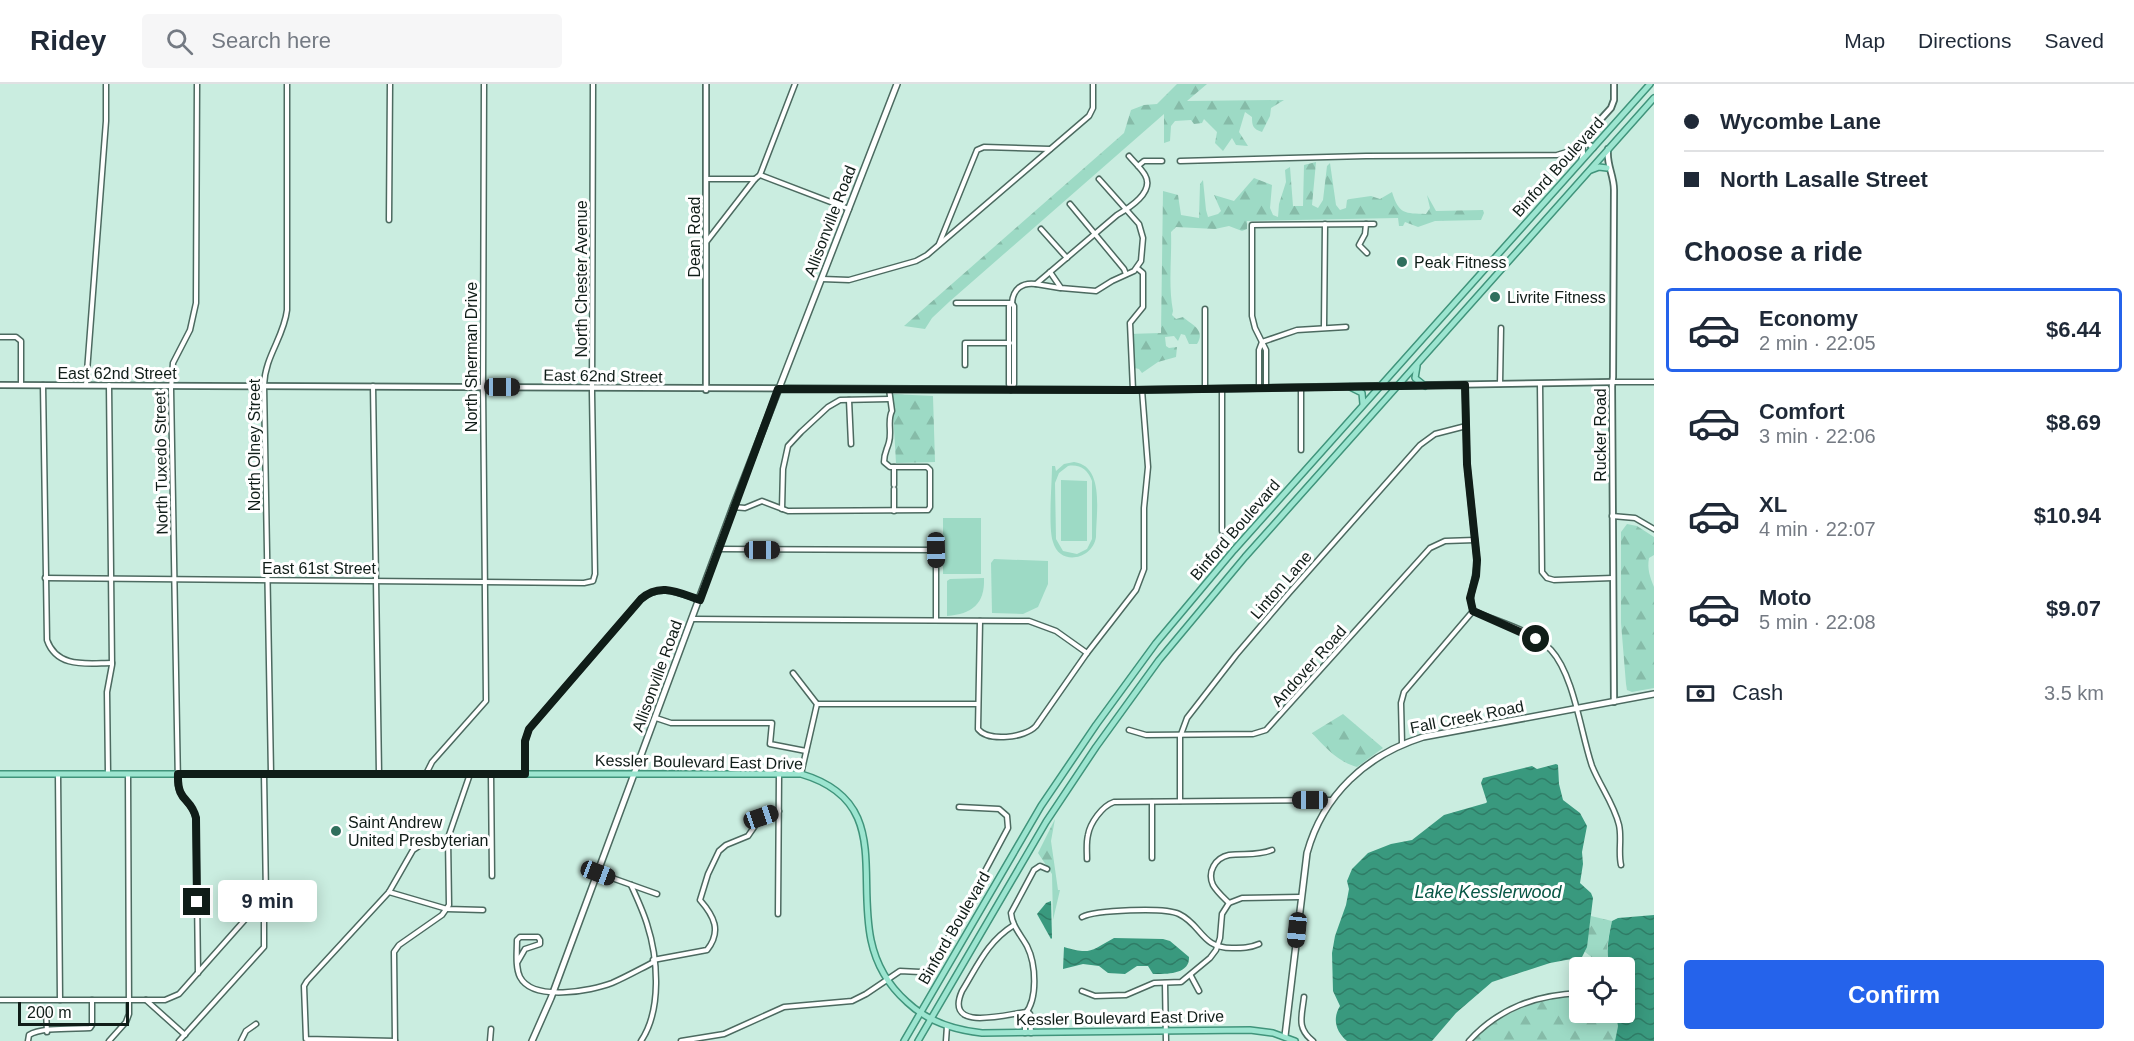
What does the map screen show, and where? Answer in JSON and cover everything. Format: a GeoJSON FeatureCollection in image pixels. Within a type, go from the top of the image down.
{"type":"FeatureCollection","features":[{"type":"Feature","properties":{"kind":"main road","name":"Allisonville Road"},"geometry":{"type":"LineString","coordinates":[[532,1041],[636,774],[778,389],[897,84]]}},
{"type":"Feature","properties":{"kind":"main road","name":"Binford Boulevard"},"geometry":{"type":"LineString","coordinates":[[904,1041],[1024,833],[1113,701],[1196,594],[1650,84]]}},
{"type":"Feature","properties":{"kind":"main road","name":"Binford Boulevard"},"geometry":{"type":"LineString","coordinates":[[918,1041],[1041,830],[1131,697],[1230,573],[1654,98]]}},
{"type":"Feature","properties":{"kind":"main road"},"geometry":{"type":"LineString","coordinates":[[1601,158],[1599,146],[1603,136]]}},
{"type":"Feature","properties":{"kind":"main road"},"geometry":{"type":"LineString","coordinates":[[1589,170],[1594,160],[1593,148]]}},
{"type":"Feature","properties":{"kind":"main road"},"geometry":{"type":"LineString","coordinates":[[1589,170],[1599,167],[1608,168]]}},
{"type":"Feature","properties":{"kind":"main road"},"geometry":{"type":"LineString","coordinates":[[1419,361],[1414,372],[1415,378],[1425,386]]}},
{"type":"Feature","properties":{"kind":"main road"},"geometry":{"type":"LineString","coordinates":[[1350,387],[1362,393],[1363,405]]}},
{"type":"Feature","properties":{"kind":"main road","name":"Fall Creek Road"},"geometry":{"type":"LineString","coordinates":[[1284,1039],[1300,897],[1309,844],[1332,800],[1364,766],[1402,744],[1426,737],[1654,694]]}},
{"type":"Feature","properties":{"kind":"main road","name":"Kessler Boulevard East Drive"},"geometry":{"type":"LineString","coordinates":[[0,774],[801,774],[832,788],[846,801],[859,821],[866,845],[870,936],[876,958],[887,978],[904,999],[931,1019],[946,1026],[975,1032],[1256,1030],[1295,1041]]}},
{"type":"Feature","properties":{"kind":"street"},"geometry":{"type":"LineString","coordinates":[[86,385],[106,121],[106,84]]}},
{"type":"Feature","properties":{"kind":"street","name":"North Tuxedo Street"},"geometry":{"type":"LineString","coordinates":[[197,84],[196,305],[190,330],[173,363],[172,385],[178,774],[179,792],[193,808],[196,818],[198,973]]}},
{"type":"Feature","properties":{"kind":"street","name":"North Olney Street"},"geometry":{"type":"LineString","coordinates":[[271,774],[264,385],[267,362],[284,325],[287,310],[287,84]]}},
{"type":"Feature","properties":{"kind":"street"},"geometry":{"type":"LineString","coordinates":[[389,220],[390,84]]}},
{"type":"Feature","properties":{"kind":"street","name":"North Sherman Drive"},"geometry":{"type":"LineString","coordinates":[[426,774],[432,762],[486,701],[483,387],[484,84]]}},
{"type":"Feature","properties":{"kind":"street","name":"North Chester Avenue"},"geometry":{"type":"LineString","coordinates":[[593,84],[592,388],[595,571],[593,581]]}},
{"type":"Feature","properties":{"kind":"street","name":"Dean Road"},"geometry":{"type":"LineString","coordinates":[[706,84],[706,390]]}},
{"type":"Feature","properties":{"kind":"street"},"geometry":{"type":"LineString","coordinates":[[706,242],[760,175],[795,84]]}},
{"type":"Feature","properties":{"kind":"street"},"geometry":{"type":"LineString","coordinates":[[822,279],[847,280],[916,261],[927,255],[1090,115],[1093,108],[1093,84]]}},
{"type":"Feature","properties":{"kind":"street"},"geometry":{"type":"LineString","coordinates":[[1180,161],[1557,155],[1570,151],[1611,108],[1614,100],[1614,84]]}},
{"type":"Feature","properties":{"kind":"street"},"geometry":{"type":"LineString","coordinates":[[1582,140],[1593,148]]}},
{"type":"Feature","properties":{"kind":"street"},"geometry":{"type":"LineString","coordinates":[[1581,161],[1582,140]]}},
{"type":"Feature","properties":{"kind":"street"},"geometry":{"type":"LineString","coordinates":[[939,245],[977,150],[984,147],[1050,150]]}},
{"type":"Feature","properties":{"kind":"street","name":"Rucker Road"},"geometry":{"type":"LineString","coordinates":[[1608,149],[1608,168]]}},
{"type":"Feature","properties":{"kind":"street"},"geometry":{"type":"LineString","coordinates":[[1036,284],[1143,195],[1147,188],[1146,178],[1129,156]]}},
{"type":"Feature","properties":{"kind":"street","name":"Rucker Road"},"geometry":{"type":"LineString","coordinates":[[1601,158],[1613,176],[1614,190],[1612,516],[1614,702]]}},
{"type":"Feature","properties":{"kind":"street"},"geometry":{"type":"LineString","coordinates":[[1138,166],[1144,161],[1162,161]]}},
{"type":"Feature","properties":{"kind":"street"},"geometry":{"type":"LineString","coordinates":[[760,175],[849,208]]}},
{"type":"Feature","properties":{"kind":"street"},"geometry":{"type":"LineString","coordinates":[[706,179],[755,179]]}},
{"type":"Feature","properties":{"kind":"street"},"geometry":{"type":"LineString","coordinates":[[1011,390],[1014,384],[1011,343],[1014,292],[1019,287],[1029,284],[1096,291],[1137,268],[1142,258],[1142,231],[1135,219],[1099,179]]}},
{"type":"Feature","properties":{"kind":"street"},"geometry":{"type":"LineString","coordinates":[[1070,204],[1126,274]]}},
{"type":"Feature","properties":{"kind":"street"},"geometry":{"type":"LineString","coordinates":[[1324,327],[1325,224]]}},
{"type":"Feature","properties":{"kind":"street"},"geometry":{"type":"LineString","coordinates":[[1366,224],[1365,234],[1359,245],[1367,253]]}},
{"type":"Feature","properties":{"kind":"street"},"geometry":{"type":"LineString","coordinates":[[1266,388],[1266,350],[1252,316],[1252,225],[1374,224]]}},
{"type":"Feature","properties":{"kind":"street"},"geometry":{"type":"LineString","coordinates":[[1041,229],[1067,258]]}},
{"type":"Feature","properties":{"kind":"street"},"geometry":{"type":"LineString","coordinates":[[1133,390],[1130,323],[1143,306],[1143,274],[1137,268]]}},
{"type":"Feature","properties":{"kind":"street"},"geometry":{"type":"LineString","coordinates":[[1050,272],[1061,288]]}},
{"type":"Feature","properties":{"kind":"street"},"geometry":{"type":"LineString","coordinates":[[956,303],[1012,303]]}},
{"type":"Feature","properties":{"kind":"street"},"geometry":{"type":"LineString","coordinates":[[1205,309],[1205,389]]}},
{"type":"Feature","properties":{"kind":"street"},"geometry":{"type":"LineString","coordinates":[[1262,342],[1297,330],[1346,327]]}},
{"type":"Feature","properties":{"kind":"street"},"geometry":{"type":"LineString","coordinates":[[1500,384],[1501,328]]}},
{"type":"Feature","properties":{"kind":"street"},"geometry":{"type":"LineString","coordinates":[[0,337],[16,337],[21,341],[21,385]]}},
{"type":"Feature","properties":{"kind":"street"},"geometry":{"type":"LineString","coordinates":[[1259,388],[1259,350],[1262,342]]}},
{"type":"Feature","properties":{"kind":"street"},"geometry":{"type":"LineString","coordinates":[[965,365],[964,343],[1011,343]]}},
{"type":"Feature","properties":{"kind":"street","name":"East 62nd Street"},"geometry":{"type":"LineString","coordinates":[[0,385],[264,385],[706,390],[1142,390],[1465,387],[1500,384],[1654,382]]}},
{"type":"Feature","properties":{"kind":"street"},"geometry":{"type":"LineString","coordinates":[[1540,384],[1542,572],[1547,578],[1554,580],[1613,578]]}},
{"type":"Feature","properties":{"kind":"street"},"geometry":{"type":"LineString","coordinates":[[43,385],[46,638],[53,652],[69,662],[112,663]]}},
{"type":"Feature","properties":{"kind":"street"},"geometry":{"type":"LineString","coordinates":[[108,774],[107,692],[112,663],[109,385]]}},
{"type":"Feature","properties":{"kind":"street"},"geometry":{"type":"LineString","coordinates":[[373,386],[379,774]]}},
{"type":"Feature","properties":{"kind":"street"},"geometry":{"type":"LineString","coordinates":[[1465,387],[1467,464],[1477,567],[1470,598],[1473,611]]}},
{"type":"Feature","properties":{"kind":"street"},"geometry":{"type":"LineString","coordinates":[[1301,388],[1301,450]]}},
{"type":"Feature","properties":{"kind":"street"},"geometry":{"type":"LineString","coordinates":[[733,507],[745,508],[762,501],[788,511],[926,511],[930,507],[930,470],[927,467],[890,467],[884,462],[884,452],[890,437],[889,414],[892,411],[889,389]]}},
{"type":"Feature","properties":{"kind":"street"},"geometry":{"type":"LineString","coordinates":[[1222,389],[1222,531]]}},
{"type":"Feature","properties":{"kind":"street"},"geometry":{"type":"LineString","coordinates":[[980,621],[977,724],[980,731],[988,736],[1018,736],[1030,731],[1135,591],[1143,574],[1144,505],[1148,462],[1142,390]]}},
{"type":"Feature","properties":{"kind":"street"},"geometry":{"type":"LineString","coordinates":[[782,509],[783,469],[788,446],[823,412],[840,400],[889,399]]}},
{"type":"Feature","properties":{"kind":"street"},"geometry":{"type":"LineString","coordinates":[[849,400],[851,444]]}},
{"type":"Feature","properties":{"kind":"street","name":"Linton Lane"},"geometry":{"type":"LineString","coordinates":[[1180,801],[1180,734],[1186,718],[1236,655],[1420,445],[1435,434],[1466,426]]}},
{"type":"Feature","properties":{"kind":"street"},"geometry":{"type":"LineString","coordinates":[[894,467],[894,511]]}},
{"type":"Feature","properties":{"kind":"street"},"geometry":{"type":"LineString","coordinates":[[1612,516],[1635,518],[1654,529]]}},
{"type":"Feature","properties":{"kind":"street","name":"Andover Road"},"geometry":{"type":"LineString","coordinates":[[1129,730],[1146,735],[1253,734],[1266,730],[1430,548],[1445,541],[1474,540]]}},
{"type":"Feature","properties":{"kind":"street"},"geometry":{"type":"LineString","coordinates":[[718,549],[936,550],[936,620]]}},
{"type":"Feature","properties":{"kind":"street","name":"East 61st Street"},"geometry":{"type":"LineString","coordinates":[[45,578],[584,583],[593,581]]}},
{"type":"Feature","properties":{"kind":"street"},"geometry":{"type":"LineString","coordinates":[[525,774],[525,741],[529,729],[641,599],[654,591],[666,589],[700,600]]}},
{"type":"Feature","properties":{"kind":"street"},"geometry":{"type":"LineString","coordinates":[[1473,611],[1531,636],[1551,650],[1561,666],[1577,709],[1594,771],[1617,819],[1621,865]]}},
{"type":"Feature","properties":{"kind":"street"},"geometry":{"type":"LineString","coordinates":[[1402,744],[1401,703],[1404,692],[1473,611]]}},
{"type":"Feature","properties":{"kind":"street"},"geometry":{"type":"LineString","coordinates":[[693,619],[1019,620],[1038,623],[1056,631],[1087,653]]}},
{"type":"Feature","properties":{"kind":"street"},"geometry":{"type":"LineString","coordinates":[[793,673],[818,704]]}},
{"type":"Feature","properties":{"kind":"street"},"geometry":{"type":"LineString","coordinates":[[818,704],[977,704]]}},
{"type":"Feature","properties":{"kind":"street"},"geometry":{"type":"LineString","coordinates":[[801,774],[818,704]]}},
{"type":"Feature","properties":{"kind":"street"},"geometry":{"type":"LineString","coordinates":[[656,718],[671,723],[772,723],[770,744],[806,751]]}},
{"type":"Feature","properties":{"kind":"street"},"geometry":{"type":"LineString","coordinates":[[778,914],[779,773]]}},
{"type":"Feature","properties":{"kind":"street"},"geometry":{"type":"LineString","coordinates":[[58,774],[60,1000]]}},
{"type":"Feature","properties":{"kind":"street"},"geometry":{"type":"LineString","coordinates":[[110,1041],[127,1021],[129,1000],[128,774]]}},
{"type":"Feature","properties":{"kind":"street"},"geometry":{"type":"LineString","coordinates":[[0,1000],[165,1000],[179,994],[266,896],[264,774]]}},
{"type":"Feature","properties":{"kind":"street"},"geometry":{"type":"LineString","coordinates":[[448,838],[422,844],[413,850],[389,892],[306,983],[304,989],[306,1039],[395,1041],[394,951],[447,909],[450,900],[448,838],[470,774]]}},
{"type":"Feature","properties":{"kind":"street"},"geometry":{"type":"LineString","coordinates":[[491,774],[492,876]]}},
{"type":"Feature","properties":{"kind":"street"},"geometry":{"type":"LineString","coordinates":[[1087,859],[1089,831],[1105,807],[1115,802],[1332,800]]}},
{"type":"Feature","properties":{"kind":"street"},"geometry":{"type":"LineString","coordinates":[[1152,802],[1152,858]]}},
{"type":"Feature","properties":{"kind":"street"},"geometry":{"type":"LineString","coordinates":[[681,1041],[717,1035],[784,1007],[852,1000],[866,994],[901,970],[920,972],[932,966],[1008,830],[1007,818],[999,809],[959,807]]}},
{"type":"Feature","properties":{"kind":"street"},"geometry":{"type":"LineString","coordinates":[[517,963],[525,949],[540,944],[539,938],[518,938],[517,963],[519,976],[527,985],[553,992],[586,990],[603,985],[653,961],[707,950],[716,937],[716,930],[714,922],[700,900],[716,855],[723,847],[748,836],[761,817],[779,811]]}},
{"type":"Feature","properties":{"kind":"street"},"geometry":{"type":"LineString","coordinates":[[1229,903],[1212,883],[1211,873],[1216,862],[1228,856],[1255,855],[1272,850]]}},
{"type":"Feature","properties":{"kind":"street"},"geometry":{"type":"LineString","coordinates":[[1028,1033],[1030,1014],[1028,1012],[1033,988],[1032,962],[1027,946],[1011,917],[1012,909],[1029,879],[1040,866],[1047,869]]}},
{"type":"Feature","properties":{"kind":"street"},"geometry":{"type":"LineString","coordinates":[[598,873],[657,894]]}},
{"type":"Feature","properties":{"kind":"street"},"geometry":{"type":"LineString","coordinates":[[631,885],[648,926],[653,961],[654,1009],[650,1024],[641,1041]]}},
{"type":"Feature","properties":{"kind":"street"},"geometry":{"type":"LineString","coordinates":[[389,892],[447,909],[483,910]]}},
{"type":"Feature","properties":{"kind":"street"},"geometry":{"type":"LineString","coordinates":[[1082,991],[1095,996],[1128,995],[1151,984],[1180,982],[1191,975],[1218,947],[1222,915],[1229,903],[1242,898],[1300,897]]}},
{"type":"Feature","properties":{"kind":"street"},"geometry":{"type":"LineString","coordinates":[[179,1041],[264,947],[264,916],[255,908]]}},
{"type":"Feature","properties":{"kind":"street"},"geometry":{"type":"LineString","coordinates":[[1082,917],[1097,912],[1172,911],[1183,916],[1206,941],[1218,947],[1248,948],[1259,944]]}},
{"type":"Feature","properties":{"kind":"street"},"geometry":{"type":"LineString","coordinates":[[1014,925],[996,937],[959,999],[963,1012],[971,1017],[986,1019],[1028,1012]]}},
{"type":"Feature","properties":{"kind":"street"},"geometry":{"type":"LineString","coordinates":[[1191,975],[1199,991]]}},
{"type":"Feature","properties":{"kind":"street"},"geometry":{"type":"LineString","coordinates":[[1165,983],[1166,1041]]}},
{"type":"Feature","properties":{"kind":"street"},"geometry":{"type":"LineString","coordinates":[[1469,1041],[1491,1020],[1519,1005],[1542,997],[1569,994]]}},
{"type":"Feature","properties":{"kind":"street"},"geometry":{"type":"LineString","coordinates":[[1304,997],[1302,1028],[1313,1041]]}},
{"type":"Feature","properties":{"kind":"street"},"geometry":{"type":"LineString","coordinates":[[28,1041],[31,1033],[55,1029],[90,1028],[92,1000]]}},
{"type":"Feature","properties":{"kind":"street"},"geometry":{"type":"LineString","coordinates":[[146,1000],[185,1035]]}},
{"type":"Feature","properties":{"kind":"street"},"geometry":{"type":"LineString","coordinates":[[46,1011],[47,1032]]}},
{"type":"Feature","properties":{"kind":"street"},"geometry":{"type":"LineString","coordinates":[[241,1041],[246,1031],[256,1023]]}},
{"type":"Feature","properties":{"kind":"street"},"geometry":{"type":"LineString","coordinates":[[946,1026],[946,1041]]}},
{"type":"Feature","properties":{"kind":"street"},"geometry":{"type":"LineString","coordinates":[[490,1041],[491,1029]]}},
{"type":"Feature","properties":{"kind":"street"},"geometry":{"type":"LineString","coordinates":[[717,1035],[718,1041]]}},
{"type":"Feature","properties":{"kind":"green space"},"geometry":{"type":"Polygon","coordinates":[[[1177,84],[1207,84],[1187,101],[1284,100],[1271,108],[1270,116],[1262,132],[1255,128],[1252,117],[1245,112],[1239,132],[1248,146],[1236,145],[1232,138],[1223,151],[1215,143],[1217,132],[1204,119],[1202,123],[1194,124],[1191,120],[1175,121],[1171,126],[1170,141],[1164,143],[1164,114],[949,302],[932,318],[925,329],[904,326],[1124,133],[1131,110],[1144,105],[1157,104],[1177,84]]]}},
{"type":"Feature","properties":{"kind":"green space"},"geometry":{"type":"Polygon","coordinates":[[[1316,162],[1312,205],[1318,208],[1323,200],[1327,166],[1330,163],[1336,205],[1340,210],[1346,208],[1347,200],[1371,196],[1380,199],[1392,192],[1400,209],[1408,213],[1426,214],[1430,208],[1427,195],[1436,211],[1483,210],[1484,213],[1481,220],[1435,221],[1418,227],[1405,222],[1403,226],[1399,226],[1398,218],[1247,221],[1247,229],[1242,231],[1229,226],[1215,229],[1176,227],[1171,232],[1172,315],[1176,319],[1183,317],[1194,325],[1199,331],[1199,339],[1197,344],[1189,344],[1185,335],[1181,334],[1178,341],[1174,336],[1165,337],[1166,346],[1177,347],[1176,357],[1158,362],[1142,373],[1139,369],[1130,367],[1128,334],[1161,333],[1163,191],[1178,195],[1181,215],[1199,218],[1200,184],[1203,180],[1208,217],[1221,211],[1214,195],[1234,201],[1254,178],[1272,185],[1270,208],[1273,215],[1278,217],[1279,204],[1286,182],[1285,170],[1290,167],[1293,206],[1303,206],[1304,165],[1316,162]]]}},
{"type":"Feature","properties":{"kind":"green space"},"geometry":{"type":"Polygon","coordinates":[[[892,394],[933,396],[935,462],[896,463],[892,394]]]}},
{"type":"Feature","properties":{"kind":"green space"},"geometry":{"type":"Polygon","coordinates":[[[1074,462],[1084,465],[1091,472],[1097,492],[1094,545],[1083,555],[1076,557],[1062,555],[1053,542],[1052,535],[1050,516],[1052,466],[1055,466],[1056,471],[1064,464],[1074,462]],[[1068,466],[1059,473],[1055,483],[1056,539],[1063,551],[1077,554],[1087,549],[1092,539],[1092,481],[1083,469],[1068,466]]]}},
{"type":"Feature","properties":{"kind":"green space"},"geometry":{"type":"Polygon","coordinates":[[[1061,480],[1087,481],[1087,541],[1061,541],[1061,480]]]}},
{"type":"Feature","properties":{"kind":"green space"},"geometry":{"type":"Polygon","coordinates":[[[943,518],[981,518],[981,574],[943,574],[943,518]]]}},
{"type":"Feature","properties":{"kind":"green space"},"geometry":{"type":"Polygon","coordinates":[[[1627,524],[1637,526],[1654,537],[1654,555],[1649,558],[1648,566],[1654,587],[1654,688],[1632,692],[1627,690],[1626,684],[1621,623],[1621,532],[1627,524]]]}},
{"type":"Feature","properties":{"kind":"green space"},"geometry":{"type":"Polygon","coordinates":[[[994,559],[1048,561],[1048,584],[1038,607],[1023,614],[992,613],[991,563],[994,559]]]}},
{"type":"Feature","properties":{"kind":"green space"},"geometry":{"type":"Polygon","coordinates":[[[984,578],[982,595],[975,606],[963,613],[947,616],[947,581],[984,578]]]}},
{"type":"Feature","properties":{"kind":"green space"},"geometry":{"type":"Polygon","coordinates":[[[1343,714],[1383,748],[1357,767],[1338,758],[1312,733],[1343,714]]]}},
{"type":"Feature","properties":{"kind":"green space"},"geometry":{"type":"Polygon","coordinates":[[[1055,819],[1051,841],[1058,890],[1060,890],[1053,920],[1052,874],[1038,853],[1055,819]]]}},
{"type":"Feature","properties":{"kind":"green space"},"geometry":{"type":"Polygon","coordinates":[[[1591,916],[1612,921],[1608,938],[1608,957],[1592,957],[1585,952],[1591,916]]]}},
{"type":"Feature","properties":{"kind":"green space"},"geometry":{"type":"Polygon","coordinates":[[[1569,997],[1569,1023],[1617,1023],[1615,1041],[1473,1041],[1502,1017],[1536,1003],[1569,997]]]}},
{"type":"Feature","properties":{"kind":"water","name":"Lake Kesslerwood"},"geometry":{"type":"Polygon","coordinates":[[[1558,765],[1563,800],[1580,813],[1587,826],[1580,883],[1593,898],[1587,947],[1582,957],[1569,957],[1569,959],[1550,963],[1492,982],[1456,1013],[1432,1041],[1347,1041],[1340,1034],[1336,1025],[1336,1016],[1340,1006],[1333,991],[1332,953],[1335,936],[1346,905],[1349,889],[1347,881],[1352,869],[1368,853],[1391,844],[1412,840],[1444,815],[1486,803],[1481,783],[1483,778],[1532,766],[1537,769],[1558,765]]]}},
{"type":"Feature","properties":{"kind":"water"},"geometry":{"type":"Polygon","coordinates":[[[1051,901],[1051,939],[1037,914],[1046,903],[1051,901]]]}},
{"type":"Feature","properties":{"kind":"water"},"geometry":{"type":"Polygon","coordinates":[[[1654,915],[1654,1041],[1615,1041],[1617,1023],[1635,1023],[1635,957],[1608,956],[1612,921],[1618,918],[1654,915]]]}},
{"type":"Feature","properties":{"kind":"water"},"geometry":{"type":"Polygon","coordinates":[[[1114,938],[1170,941],[1189,957],[1188,963],[1181,970],[1164,974],[1153,974],[1148,966],[1137,966],[1125,974],[1108,973],[1099,966],[1083,964],[1063,969],[1064,947],[1085,951],[1114,938]]]}},
{"type":"Feature","properties":{"kind":"place","name":"Peak Fitness"},"geometry":{"type":"Point","coordinates":[1402,262]}},
{"type":"Feature","properties":{"kind":"place","name":"Livrite Fitness"},"geometry":{"type":"Point","coordinates":[1495,297]}},
{"type":"Feature","properties":{"kind":"place","name":"Saint Andrew United Presbyterian"},"geometry":{"type":"Point","coordinates":[336,831]}},
{"type":"Feature","properties":{"kind":"route"},"geometry":{"type":"LineString","coordinates":[[197,902],[195,811],[179,792],[178,774],[525,774],[525,741],[529,729],[641,599],[654,591],[666,589],[700,600],[778,389],[1133,390],[1465,385],[1466,450],[1477,560],[1470,603],[1473,611],[1536,639]]}}]}
